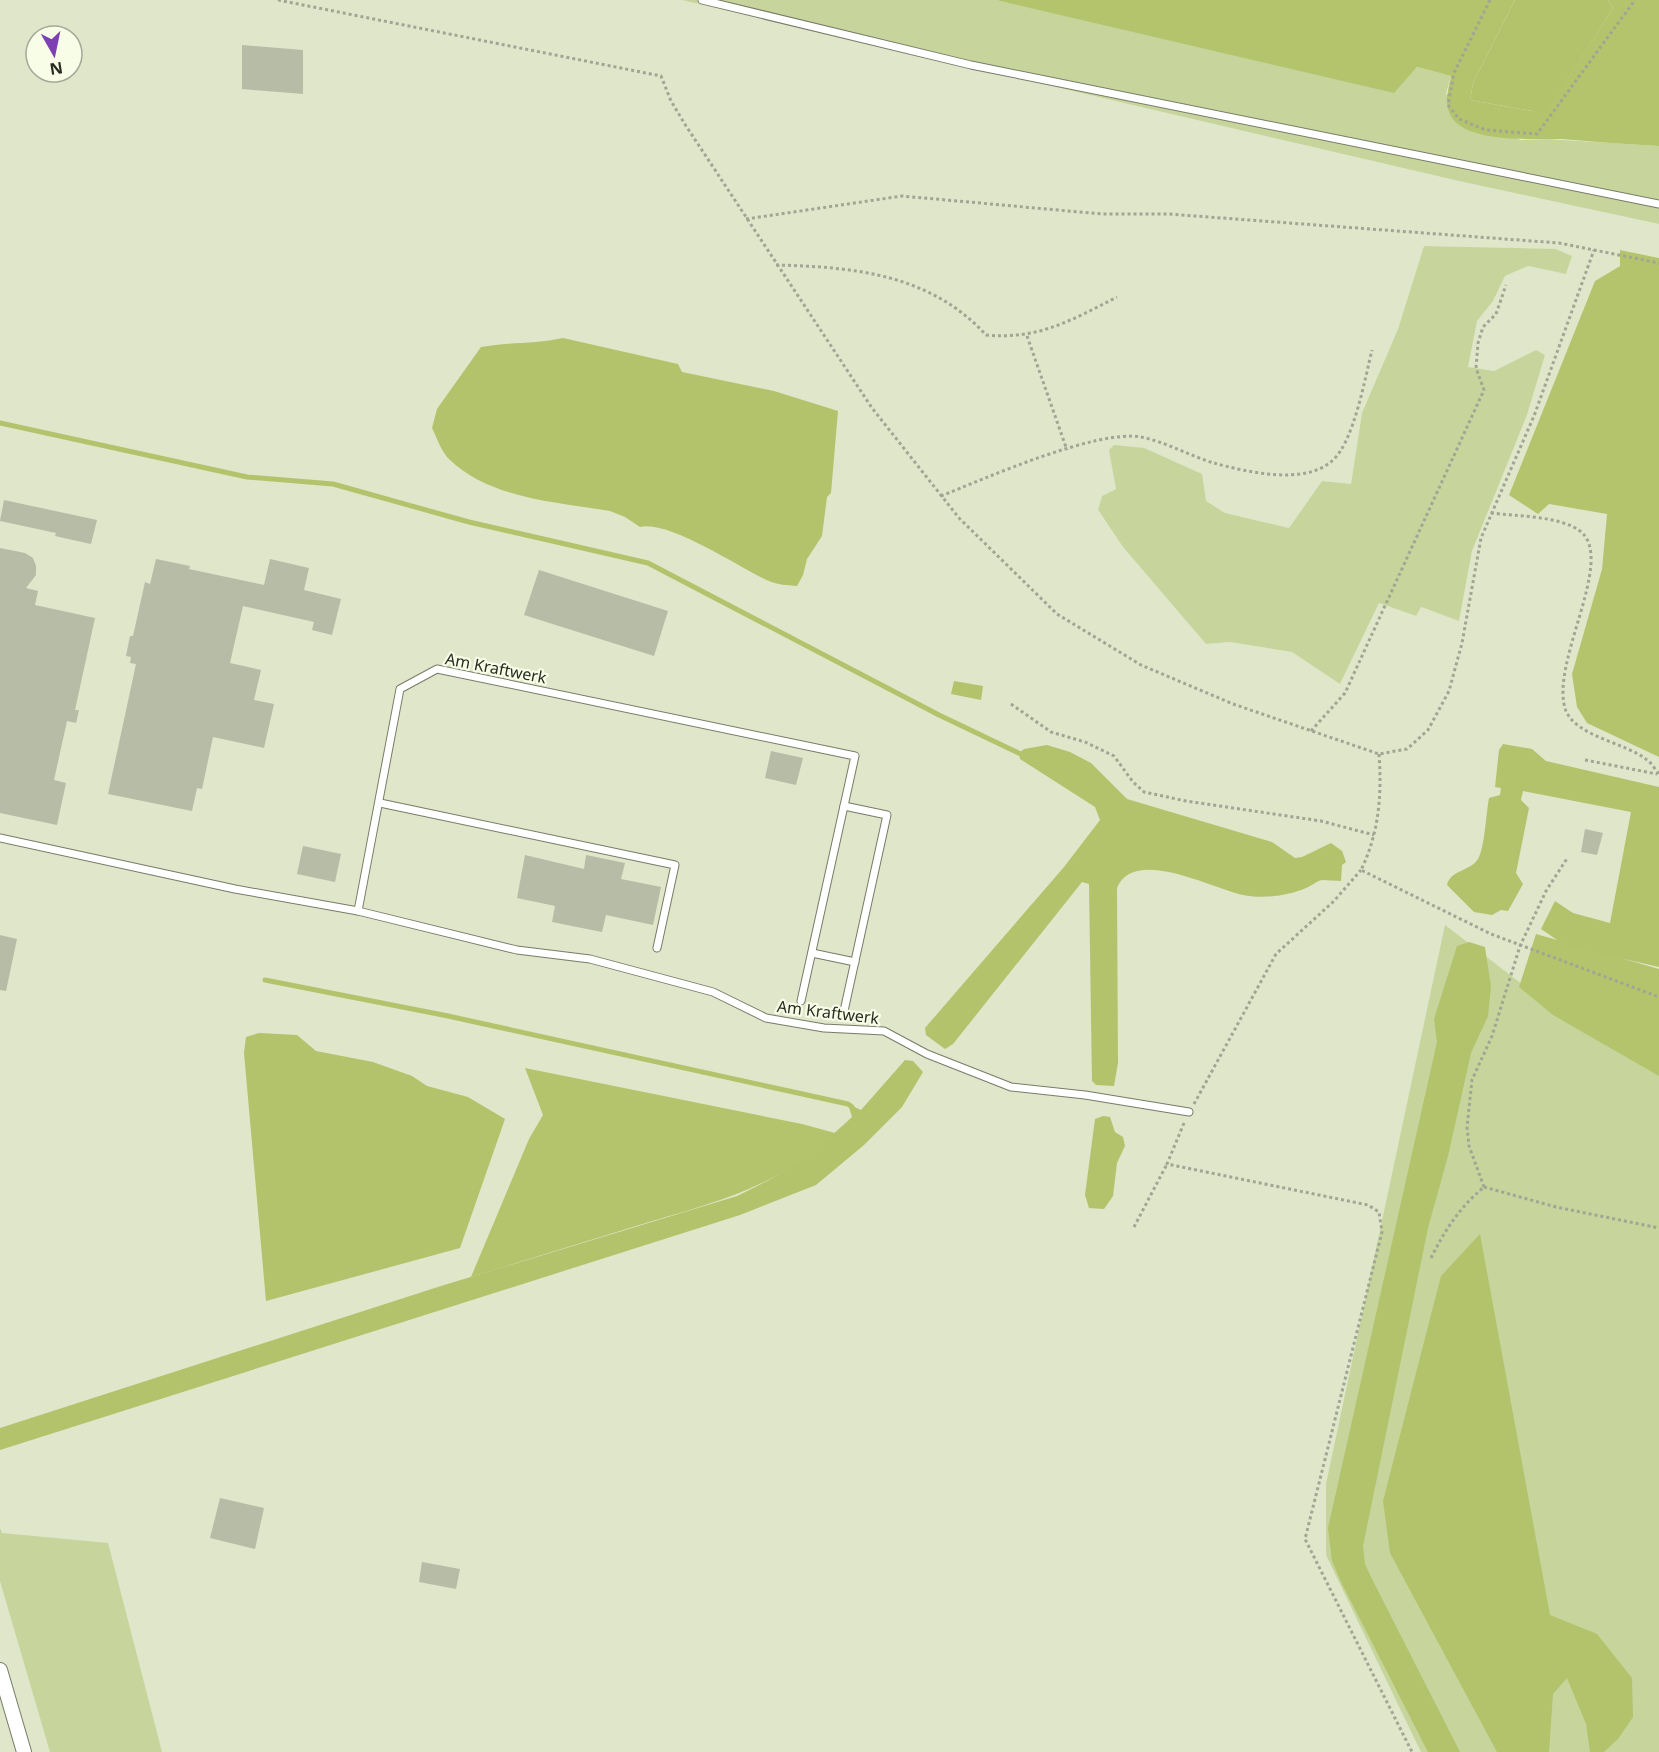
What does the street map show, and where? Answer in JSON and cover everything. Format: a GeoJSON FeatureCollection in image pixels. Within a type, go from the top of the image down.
{"type":"FeatureCollection","features":[{"type":"Feature","properties":{"kind":"street"},"geometry":{"type":"LineString","coordinates":[[0,1671],[24,1752]]}},
{"type":"Feature","properties":{"kind":"lane"},"geometry":{"type":"LineString","coordinates":[[702,0],[971,64],[1659,204]]}},
{"type":"Feature","properties":{"kind":"lane","name":"Am Kraftwerk"},"geometry":{"type":"LineString","coordinates":[[358,911],[400,689],[437,669],[855,756],[844,806]]}},
{"type":"Feature","properties":{"kind":"lane"},"geometry":{"type":"LineString","coordinates":[[380,803],[675,865],[657,948]]}},
{"type":"Feature","properties":{"kind":"lane"},"geometry":{"type":"LineString","coordinates":[[801,1000],[844,806],[887,816],[844,1011]]}},
{"type":"Feature","properties":{"kind":"lane","name":"Am Kraftwerk"},"geometry":{"type":"LineString","coordinates":[[0,838],[235,889],[358,911],[517,950],[590,959],[713,992],[766,1018],[824,1028],[884,1031],[927,1054],[1011,1087],[1085,1095],[1189,1112]]}},
{"type":"Feature","properties":{"kind":"lane"},"geometry":{"type":"LineString","coordinates":[[812,953],[855,962]]}},
{"type":"Feature","properties":{"kind":"path"},"geometry":{"type":"LineString","coordinates":[[278,0],[661,76],[676,109],[776,265],[872,408],[959,518],[1057,614],[1141,665],[1233,704],[1379,754],[1407,749],[1428,730],[1449,691],[1462,643],[1481,538],[1533,416],[1594,250]]}},
{"type":"Feature","properties":{"kind":"path"},"geometry":{"type":"LineString","coordinates":[[1490,0],[1454,73],[1448,105],[1460,120],[1486,130],[1537,134],[1635,0]]}},
{"type":"Feature","properties":{"kind":"path"},"geometry":{"type":"LineString","coordinates":[[747,219],[902,196],[1102,214],[1168,214],[1559,243],[1659,263]]}},
{"type":"Feature","properties":{"kind":"path"},"geometry":{"type":"LineString","coordinates":[[776,265],[826,266],[883,274],[932,293],[969,316],[986,335],[1012,338],[1076,319],[1117,297]]}},
{"type":"Feature","properties":{"kind":"path"},"geometry":{"type":"LineString","coordinates":[[1311,731],[1345,693],[1484,390],[1476,368],[1478,343],[1483,327],[1496,314],[1506,285]]}},
{"type":"Feature","properties":{"kind":"path"},"geometry":{"type":"LineString","coordinates":[[1027,335],[1067,450]]}},
{"type":"Feature","properties":{"kind":"path"},"geometry":{"type":"LineString","coordinates":[[941,496],[1016,466],[1108,437],[1141,437],[1215,464],[1273,475],[1308,474],[1333,460],[1354,422],[1372,350]]}},
{"type":"Feature","properties":{"kind":"path"},"geometry":{"type":"LineString","coordinates":[[1491,513],[1525,516],[1563,524],[1581,532],[1592,548],[1591,571],[1565,664],[1563,698],[1567,714],[1587,731],[1647,760],[1659,774]]}},
{"type":"Feature","properties":{"kind":"path"},"geometry":{"type":"LineString","coordinates":[[1011,704],[1051,732],[1085,742],[1114,756],[1133,783],[1144,792],[1186,801],[1321,821],[1374,835]]}},
{"type":"Feature","properties":{"kind":"path"},"geometry":{"type":"LineString","coordinates":[[1134,1227],[1167,1164],[1189,1112],[1276,954],[1334,902],[1361,870],[1373,845],[1382,789],[1379,754]]}},
{"type":"Feature","properties":{"kind":"path"},"geometry":{"type":"LineString","coordinates":[[1585,760],[1659,774]]}},
{"type":"Feature","properties":{"kind":"path"},"geometry":{"type":"LineString","coordinates":[[1484,1187],[1469,1146],[1467,1127],[1472,1080],[1492,1036],[1520,946],[1546,891],[1568,857]]}},
{"type":"Feature","properties":{"kind":"path"},"geometry":{"type":"LineString","coordinates":[[1361,870],[1520,946],[1659,997]]}},
{"type":"Feature","properties":{"kind":"path"},"geometry":{"type":"LineString","coordinates":[[1167,1164],[1368,1205],[1379,1212],[1382,1232],[1305,1539],[1412,1752]]}},
{"type":"Feature","properties":{"kind":"path"},"geometry":{"type":"LineString","coordinates":[[1484,1187],[1556,1207],[1659,1228]]}},
{"type":"Feature","properties":{"kind":"path"},"geometry":{"type":"LineString","coordinates":[[1431,1258],[1445,1230],[1462,1205],[1484,1187]]}},
{"type":"Feature","properties":{"kind":"shaded area"},"geometry":{"type":"Polygon","coordinates":[[[0,0],[682,0],[1459,181],[1659,224],[1659,258],[1621,250],[1620,266],[1595,281],[1549,504],[1607,514],[1602,569],[1572,674],[1648,750],[1659,757],[1659,969],[1608,956],[1659,1752],[0,1752],[0,0]],[[1424,246],[1398,329],[1362,413],[1351,484],[1322,481],[1289,528],[1225,513],[1206,501],[1116,489],[1102,496],[1098,511],[1123,547],[1206,644],[1230,642],[1292,652],[1340,684],[1379,603],[1415,616],[1420,607],[1459,621],[1472,551],[1527,415],[1545,355],[1536,350],[1494,371],[1467,367],[1477,321],[1493,301],[1505,276],[1528,266],[1566,274],[1572,256],[1556,249],[1424,246]]]}},
{"type":"Feature","properties":{"kind":"shaded area"},"geometry":{"type":"Polygon","coordinates":[[[682,0],[996,0],[1394,92],[1417,67],[1451,76],[1446,94],[1520,140],[1548,139],[1659,146],[1659,224],[1459,181],[682,0]]]}},
{"type":"Feature","properties":{"kind":"shaded area"},"geometry":{"type":"Polygon","coordinates":[[[996,0],[1515,0],[1473,83],[1470,100],[1532,111],[1544,116],[1613,8],[1608,0],[1659,0],[1659,146],[1561,139],[1499,138],[1483,135],[1456,123],[1449,112],[1447,98],[1451,76],[1417,67],[1394,93],[996,0]]]}},
{"type":"Feature","properties":{"kind":"shaded area"},"geometry":{"type":"Polygon","coordinates":[[[1515,0],[1608,0],[1613,8],[1544,117],[1532,111],[1470,100],[1473,83],[1515,0]]]}},
{"type":"Feature","properties":{"kind":"shaded area"},"geometry":{"type":"Polygon","coordinates":[[[1424,246],[1556,249],[1572,256],[1566,274],[1528,266],[1505,276],[1493,301],[1477,321],[1468,367],[1494,371],[1536,350],[1545,355],[1527,415],[1472,551],[1459,621],[1421,607],[1416,616],[1379,603],[1340,684],[1292,652],[1230,642],[1206,644],[1123,547],[1098,510],[1102,496],[1116,489],[1109,450],[1114,445],[1144,448],[1202,474],[1206,501],[1225,513],[1289,528],[1322,481],[1351,484],[1362,413],[1398,329],[1424,246]]]}},
{"type":"Feature","properties":{"kind":"shaded area"},"geometry":{"type":"Polygon","coordinates":[[[1620,250],[1659,258],[1659,757],[1587,723],[1577,707],[1572,674],[1602,569],[1607,514],[1549,504],[1538,514],[1509,495],[1595,281],[1620,266],[1620,250]]]}},
{"type":"Feature","properties":{"kind":"shaded area"},"geometry":{"type":"Polygon","coordinates":[[[563,338],[678,364],[682,372],[774,391],[838,411],[831,493],[827,497],[822,536],[807,559],[803,575],[797,586],[772,582],[686,538],[653,527],[640,527],[610,511],[526,497],[505,491],[466,473],[447,457],[432,428],[437,409],[481,347],[563,338]]]}},
{"type":"Feature","properties":{"kind":"shaded area"},"geometry":{"type":"Polygon","coordinates":[[[954,681],[983,686],[981,700],[951,694],[954,681]]]}},
{"type":"Feature","properties":{"kind":"shaded area"},"geometry":{"type":"Polygon","coordinates":[[[1503,744],[1532,749],[1546,761],[1659,787],[1659,967],[1566,946],[1541,929],[1555,901],[1573,913],[1610,923],[1631,812],[1523,791],[1521,800],[1529,808],[1516,873],[1523,884],[1508,911],[1501,910],[1492,915],[1474,912],[1447,885],[1452,876],[1475,863],[1480,854],[1489,798],[1500,795],[1501,788],[1495,787],[1499,750],[1503,744]]]}},
{"type":"Feature","properties":{"kind":"shaded area"},"geometry":{"type":"Polygon","coordinates":[[[1047,745],[1070,752],[1091,763],[1127,799],[1272,842],[1295,858],[1331,843],[1342,851],[1346,862],[1342,865],[1341,881],[1322,880],[1299,891],[1267,897],[1243,895],[1175,873],[1156,870],[1140,871],[1126,876],[1117,888],[1118,1063],[1114,1086],[1096,1085],[1092,1081],[1089,884],[1082,882],[953,1044],[945,1049],[926,1035],[925,1028],[1064,867],[1100,820],[1095,807],[1020,759],[1019,753],[1024,749],[1047,745]]]}},
{"type":"Feature","properties":{"kind":"shaded area"},"geometry":{"type":"Polygon","coordinates":[[[1445,925],[1557,1011],[1659,1061],[1659,1752],[1421,1752],[1326,1555],[1326,1484],[1445,925]]]}},
{"type":"Feature","properties":{"kind":"shaded area"},"geometry":{"type":"Polygon","coordinates":[[[1536,934],[1659,969],[1659,1076],[1553,1015],[1519,987],[1536,934]]]}},
{"type":"Feature","properties":{"kind":"shaded area"},"geometry":{"type":"Polygon","coordinates":[[[1469,942],[1485,947],[1491,987],[1488,1016],[1471,1053],[1448,1156],[1428,1228],[1363,1546],[1365,1564],[1371,1577],[1460,1752],[1428,1752],[1341,1582],[1332,1561],[1328,1528],[1437,1042],[1434,1019],[1457,946],[1469,942]]]}},
{"type":"Feature","properties":{"kind":"shaded area"},"geometry":{"type":"Polygon","coordinates":[[[259,1033],[297,1035],[316,1051],[373,1062],[412,1076],[427,1086],[468,1097],[505,1119],[460,1248],[266,1301],[244,1053],[246,1037],[259,1033]]]}},
{"type":"Feature","properties":{"kind":"shaded area"},"geometry":{"type":"Polygon","coordinates":[[[905,1060],[913,1061],[923,1072],[902,1107],[864,1145],[816,1185],[740,1215],[0,1450],[0,1428],[441,1286],[737,1196],[771,1179],[824,1142],[852,1117],[848,1104],[861,1110],[905,1060]]]}},
{"type":"Feature","properties":{"kind":"shaded area"},"geometry":{"type":"Polygon","coordinates":[[[525,1068],[802,1124],[835,1133],[790,1168],[742,1192],[691,1210],[471,1277],[529,1139],[543,1115],[525,1068]]]}},
{"type":"Feature","properties":{"kind":"shaded area"},"geometry":{"type":"Polygon","coordinates":[[[1103,1116],[1110,1117],[1115,1132],[1123,1137],[1125,1146],[1117,1163],[1113,1196],[1104,1209],[1089,1208],[1085,1195],[1095,1119],[1103,1116]]]}},
{"type":"Feature","properties":{"kind":"shaded area"},"geometry":{"type":"Polygon","coordinates":[[[1480,1234],[1550,1615],[1597,1634],[1632,1678],[1633,1717],[1618,1739],[1604,1752],[1590,1752],[1586,1724],[1567,1678],[1553,1694],[1549,1752],[1497,1752],[1390,1553],[1383,1501],[1441,1276],[1480,1234]]]}},
{"type":"Feature","properties":{"kind":"shaded area"},"geometry":{"type":"Polygon","coordinates":[[[0,1528],[2,1533],[108,1543],[162,1752],[50,1752],[0,1581],[0,1528]]]}},
{"type":"Feature","properties":{"kind":"building"},"geometry":{"type":"Polygon","coordinates":[[[242,45],[303,50],[303,94],[242,89],[242,45]]]}},
{"type":"Feature","properties":{"kind":"building"},"geometry":{"type":"Polygon","coordinates":[[[4,500],[97,520],[91,544],[55,536],[56,533],[0,521],[4,500]]]}},
{"type":"Feature","properties":{"kind":"building"},"geometry":{"type":"Polygon","coordinates":[[[0,548],[25,553],[33,558],[36,575],[26,588],[38,591],[35,605],[95,618],[75,710],[79,710],[76,723],[67,721],[54,780],[66,783],[57,825],[0,813],[0,548]]]}},
{"type":"Feature","properties":{"kind":"building"},"geometry":{"type":"Polygon","coordinates":[[[156,559],[190,566],[189,569],[264,585],[270,559],[309,568],[304,590],[341,599],[332,635],[312,630],[314,622],[243,606],[230,663],[261,670],[254,700],[274,704],[264,748],[213,737],[202,789],[197,788],[192,811],[108,794],[136,664],[130,663],[131,657],[126,656],[130,636],[133,636],[145,582],[150,584],[156,559]]]}},
{"type":"Feature","properties":{"kind":"building"},"geometry":{"type":"Polygon","coordinates":[[[539,570],[668,611],[654,656],[524,615],[539,570]]]}},
{"type":"Feature","properties":{"kind":"building"},"geometry":{"type":"Polygon","coordinates":[[[771,751],[803,758],[796,785],[765,778],[771,751]]]}},
{"type":"Feature","properties":{"kind":"building"},"geometry":{"type":"Polygon","coordinates":[[[1585,829],[1603,833],[1597,855],[1581,852],[1585,829]]]}},
{"type":"Feature","properties":{"kind":"building"},"geometry":{"type":"Polygon","coordinates":[[[303,846],[341,854],[335,882],[297,874],[303,846]]]}},
{"type":"Feature","properties":{"kind":"building"},"geometry":{"type":"Polygon","coordinates":[[[525,855],[584,869],[586,855],[625,863],[621,879],[661,887],[653,925],[606,915],[602,932],[552,922],[555,906],[517,898],[525,855]]]}},
{"type":"Feature","properties":{"kind":"building"},"geometry":{"type":"Polygon","coordinates":[[[0,935],[17,939],[6,991],[0,990],[0,935]]]}},
{"type":"Feature","properties":{"kind":"building"},"geometry":{"type":"Polygon","coordinates":[[[220,1498],[264,1508],[255,1549],[210,1538],[220,1498]]]}},
{"type":"Feature","properties":{"kind":"building"},"geometry":{"type":"Polygon","coordinates":[[[422,1562],[460,1569],[456,1589],[419,1582],[422,1562]]]}},
{"type":"Feature","properties":{"kind":"waterway"},"geometry":{"type":"LineString","coordinates":[[0,423],[247,477],[333,484],[469,522],[648,563],[939,715],[1025,756]]}},
{"type":"Feature","properties":{"kind":"waterway"},"geometry":{"type":"LineString","coordinates":[[265,980],[448,1016],[848,1104],[852,1107]]}}]}
